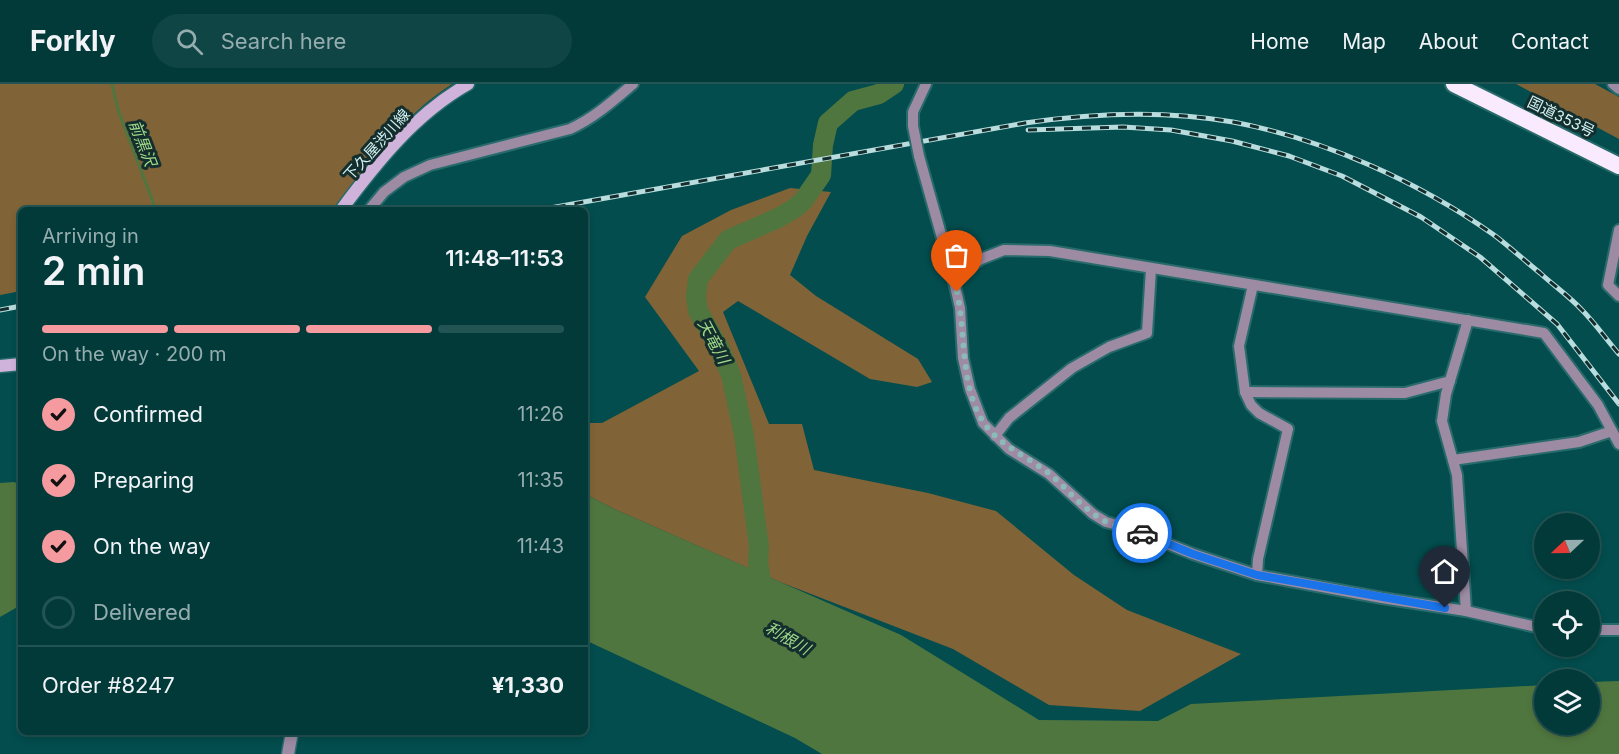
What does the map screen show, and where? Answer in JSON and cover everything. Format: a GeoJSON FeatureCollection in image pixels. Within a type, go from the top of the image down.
{"type":"FeatureCollection","features":[{"type":"Feature","properties":{"kind":"highway","name":"国道353号"},"geometry":{"type":"LineString","coordinates":[[1454,84],[1619,166]]}},
{"type":"Feature","properties":{"kind":"main road","name":"下久屋渋川線"},"geometry":{"type":"LineString","coordinates":[[343,207],[410,128],[436,106],[468,84]]}},
{"type":"Feature","properties":{"kind":"main road"},"geometry":{"type":"LineString","coordinates":[[0,366],[18,364]]}},
{"type":"Feature","properties":{"kind":"street"},"geometry":{"type":"LineString","coordinates":[[372,207],[384,192],[412,173],[430,165],[570,129],[581,124],[633,84]]}},
{"type":"Feature","properties":{"kind":"street"},"geometry":{"type":"LineString","coordinates":[[926,84],[914,112],[913,126],[960,309],[963,358],[970,389],[983,423],[1009,449],[1049,474],[1093,514],[1106,522],[1128,528],[1193,554],[1257,575],[1466,611],[1534,626]]}},
{"type":"Feature","properties":{"kind":"street"},"geometry":{"type":"LineString","coordinates":[[1614,84],[1619,89]]}},
{"type":"Feature","properties":{"kind":"street"},"geometry":{"type":"LineString","coordinates":[[1619,231],[1608,285],[1619,296]]}},
{"type":"Feature","properties":{"kind":"street"},"geometry":{"type":"LineString","coordinates":[[953,277],[981,259],[1004,250],[1050,251],[1544,333],[1598,405],[1619,444]]}},
{"type":"Feature","properties":{"kind":"street"},"geometry":{"type":"LineString","coordinates":[[995,436],[1009,418],[1072,368],[1109,347],[1147,333],[1151,268]]}},
{"type":"Feature","properties":{"kind":"street"},"geometry":{"type":"LineString","coordinates":[[1253,285],[1239,346],[1245,392],[1251,405],[1259,413],[1288,429],[1258,559],[1257,575]]}},
{"type":"Feature","properties":{"kind":"street"},"geometry":{"type":"LineString","coordinates":[[1466,611],[1456,475],[1442,421],[1450,381],[1468,320]]}},
{"type":"Feature","properties":{"kind":"street"},"geometry":{"type":"LineString","coordinates":[[1245,392],[1405,393],[1450,381]]}},
{"type":"Feature","properties":{"kind":"street"},"geometry":{"type":"LineString","coordinates":[[1453,460],[1579,442],[1612,431]]}},
{"type":"Feature","properties":{"kind":"street"},"geometry":{"type":"LineString","coordinates":[[1600,630],[1619,630]]}},
{"type":"Feature","properties":{"kind":"street"},"geometry":{"type":"LineString","coordinates":[[288,754],[291,735]]}},
{"type":"Feature","properties":{"kind":"shaded area"},"geometry":{"type":"Polygon","coordinates":[[[0,84],[452,84],[417,111],[402,126],[334,207],[18,207],[18,292],[0,295],[0,84]]]}},
{"type":"Feature","properties":{"kind":"shaded area"},"geometry":{"type":"Polygon","coordinates":[[[1516,84],[1595,84],[1619,97],[1619,139],[1516,84]]]}},
{"type":"Feature","properties":{"kind":"shaded area"},"geometry":{"type":"Polygon","coordinates":[[[790,188],[831,192],[807,236],[790,275],[816,296],[918,359],[932,382],[917,387],[870,379],[738,301],[723,312],[769,424],[802,424],[814,470],[928,493],[996,511],[1074,575],[1127,610],[1241,654],[1140,711],[1049,705],[953,649],[780,582],[588,496],[588,423],[602,423],[699,371],[645,297],[682,236],[731,210],[790,188]]]}},
{"type":"Feature","properties":{"kind":"water"},"geometry":{"type":"Polygon","coordinates":[[[0,483],[18,484],[18,607],[0,617],[0,483]]]}},
{"type":"Feature","properties":{"kind":"water","name":"利根川"},"geometry":{"type":"Polygon","coordinates":[[[588,496],[901,635],[1039,720],[1158,721],[1191,704],[1534,686],[1534,735],[1600,735],[1600,682],[1619,681],[1619,754],[822,754],[795,738],[588,641],[588,496]]]}},
{"type":"Feature","properties":{"kind":"waterway","name":"前黒沢"},"geometry":{"type":"LineString","coordinates":[[112,84],[118,110],[155,207]]}},
{"type":"Feature","properties":{"kind":"waterway","name":"天竜川"},"geometry":{"type":"LineString","coordinates":[[764,598],[744,435],[731,375],[720,349],[698,311],[696,297],[698,279],[728,240],[780,217],[803,201],[821,175],[823,145],[828,123],[853,101],[879,94],[894,84]]}},
{"type":"Feature","properties":{"kind":"railway"},"geometry":{"type":"LineString","coordinates":[[556,207],[1025,123],[1129,114],[1207,118],[1302,139],[1370,165],[1434,197],[1494,235],[1566,295],[1586,314],[1619,354]]}},
{"type":"Feature","properties":{"kind":"railway"},"geometry":{"type":"LineString","coordinates":[[1028,130],[1123,127],[1171,130],[1232,141],[1289,156],[1342,176],[1421,217],[1480,257],[1557,324],[1619,404]]}},
{"type":"Feature","properties":{"kind":"railway"},"geometry":{"type":"LineString","coordinates":[[0,310],[18,307]]}},
{"type":"Feature","properties":{"kind":"way so far"},"geometry":{"type":"LineString","coordinates":[[957,292],[963,358],[975,406],[983,423],[1009,449],[1049,474],[1093,514],[1106,522],[1142,533]]}},
{"type":"Feature","properties":{"kind":"route"},"geometry":{"type":"LineString","coordinates":[[1142,533],[1193,554],[1257,575],[1445,608]]}}]}
